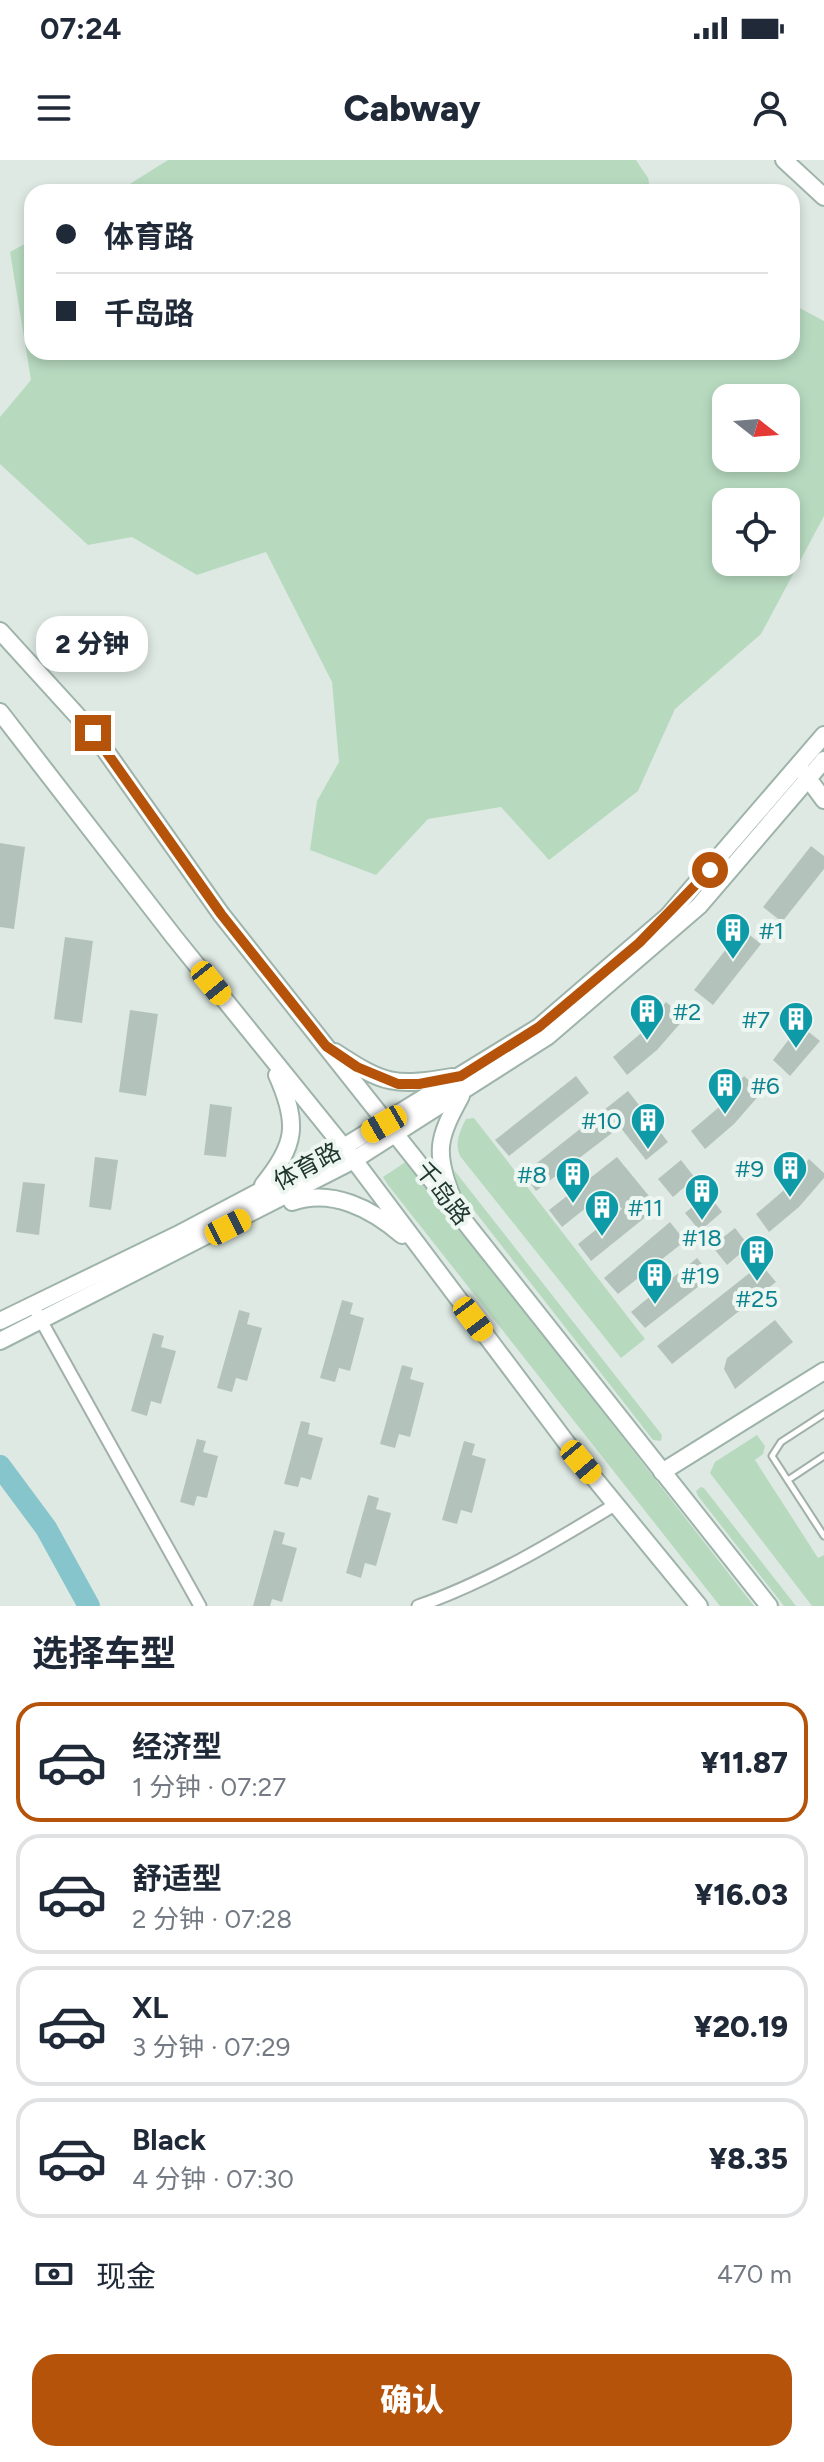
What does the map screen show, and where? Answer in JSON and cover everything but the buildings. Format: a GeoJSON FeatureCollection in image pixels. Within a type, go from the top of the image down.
{"type":"FeatureCollection","features":[{"type":"Feature","properties":{"kind":"street"},"geometry":{"type":"LineString","coordinates":[[784,160],[824,197]]}},
{"type":"Feature","properties":{"kind":"street","name":"千岛路"},"geometry":{"type":"LineString","coordinates":[[0,631],[93,733],[221,914],[769,1606]]}},
{"type":"Feature","properties":{"kind":"street"},"geometry":{"type":"LineString","coordinates":[[0,712],[348,1154],[616,1504],[699,1606]]}},
{"type":"Feature","properties":{"kind":"street","name":"体育路"},"geometry":{"type":"LineString","coordinates":[[0,1341],[228,1227],[462,1084],[548,1036],[699,906],[804,773],[824,735]]}},
{"type":"Feature","properties":{"kind":"street","name":"体育路"},"geometry":{"type":"LineString","coordinates":[[804,773],[824,760]]}},
{"type":"Feature","properties":{"kind":"street"},"geometry":{"type":"LineString","coordinates":[[804,773],[824,800]]}},
{"type":"Feature","properties":{"kind":"street"},"geometry":{"type":"LineString","coordinates":[[326,1046],[357,1067],[398,1084],[462,1084],[446,1120],[438,1156],[457,1210]]}},
{"type":"Feature","properties":{"kind":"street"},"geometry":{"type":"LineString","coordinates":[[257,1193],[280,1166],[289,1146],[291,1126],[288,1105],[266,1052]]}},
{"type":"Feature","properties":{"kind":"street","name":"体育路"},"geometry":{"type":"LineString","coordinates":[[0,1321],[257,1193],[348,1154]]}},
{"type":"Feature","properties":{"kind":"street"},"geometry":{"type":"LineString","coordinates":[[228,1227],[309,1196],[324,1196],[387,1222],[422,1251]]}},
{"type":"Feature","properties":{"kind":"street"},"geometry":{"type":"LineString","coordinates":[[33,1306],[39,1322],[200,1606]]}},
{"type":"Feature","properties":{"kind":"street"},"geometry":{"type":"LineString","coordinates":[[662,1472],[824,1371]]}},
{"type":"Feature","properties":{"kind":"street"},"geometry":{"type":"LineString","coordinates":[[418,1606],[568,1533],[616,1504]]}},
{"type":"Feature","properties":{"kind":"lane"},"geometry":{"type":"LineString","coordinates":[[824,1414],[774,1448],[772,1456],[824,1536]]}},
{"type":"Feature","properties":{"kind":"lane"},"geometry":{"type":"LineString","coordinates":[[788,1480],[824,1456]]}},
{"type":"Feature","properties":{"kind":"green space"},"geometry":{"type":"Polygon","coordinates":[[[168,160],[636,160],[649,184],[130,184],[168,160]]]}},
{"type":"Feature","properties":{"kind":"green space"},"geometry":{"type":"Polygon","coordinates":[[[24,244],[24,337],[10,252],[24,244]]]}},
{"type":"Feature","properties":{"kind":"green space"},"geometry":{"type":"Polygon","coordinates":[[[800,308],[824,321],[824,516],[800,561],[800,488],[712,488],[712,576],[792,576],[761,634],[675,709],[638,791],[549,860],[501,807],[428,819],[376,875],[310,850],[317,801],[339,762],[332,682],[266,552],[197,575],[132,537],[88,545],[0,464],[0,417],[31,380],[28,360],[800,360],[800,308]]]}},
{"type":"Feature","properties":{"kind":"green space"},"geometry":{"type":"Polygon","coordinates":[[[474,1118],[645,1339],[621,1358],[460,1156],[460,1133],[466,1119],[474,1118]]]}},
{"type":"Feature","properties":{"kind":"green space"},"geometry":{"type":"Polygon","coordinates":[[[407,1161],[754,1606],[720,1606],[388,1185],[383,1177],[407,1161]]]}},
{"type":"Feature","properties":{"kind":"green space"},"geometry":{"type":"Polygon","coordinates":[[[454,1170],[662,1435],[661,1441],[653,1440],[459,1191],[454,1170]]]}},
{"type":"Feature","properties":{"kind":"green space"},"geometry":{"type":"Polygon","coordinates":[[[757,1435],[765,1446],[763,1454],[755,1460],[818,1558],[824,1555],[824,1606],[812,1606],[710,1473],[715,1462],[757,1435]]]}},
{"type":"Feature","properties":{"kind":"green space"},"geometry":{"type":"Polygon","coordinates":[[[701,1487],[796,1606],[784,1606],[698,1496],[696,1491],[701,1487]]]}},
{"type":"Feature","properties":{"kind":"waterway"},"geometry":{"type":"LineString","coordinates":[[0,1466],[46,1528],[89,1606]]}},
{"type":"Feature","properties":{"kind":"place","name":"#1"},"geometry":{"type":"Point","coordinates":[733,961]}},
{"type":"Feature","properties":{"kind":"place","name":"#2"},"geometry":{"type":"Point","coordinates":[647,1042]}},
{"type":"Feature","properties":{"kind":"place","name":"#7"},"geometry":{"type":"Point","coordinates":[796,1050]}},
{"type":"Feature","properties":{"kind":"place","name":"#6"},"geometry":{"type":"Point","coordinates":[725,1116]}},
{"type":"Feature","properties":{"kind":"place","name":"#10"},"geometry":{"type":"Point","coordinates":[648,1151]}},
{"type":"Feature","properties":{"kind":"place","name":"#9"},"geometry":{"type":"Point","coordinates":[790,1199]}},
{"type":"Feature","properties":{"kind":"place","name":"#8"},"geometry":{"type":"Point","coordinates":[573,1205]}},
{"type":"Feature","properties":{"kind":"place","name":"#18"},"geometry":{"type":"Point","coordinates":[702,1222]}},
{"type":"Feature","properties":{"kind":"place","name":"#11"},"geometry":{"type":"Point","coordinates":[602,1238]}},
{"type":"Feature","properties":{"kind":"place","name":"#25"},"geometry":{"type":"Point","coordinates":[757,1283]}},
{"type":"Feature","properties":{"kind":"place","name":"#19"},"geometry":{"type":"Point","coordinates":[655,1306]}},
{"type":"Feature","properties":{"kind":"route"},"geometry":{"type":"LineString","coordinates":[[93,733],[221,914],[326,1046],[357,1067],[398,1084],[419,1084],[461,1076],[539,1027],[639,943],[710,870]]}}]}
